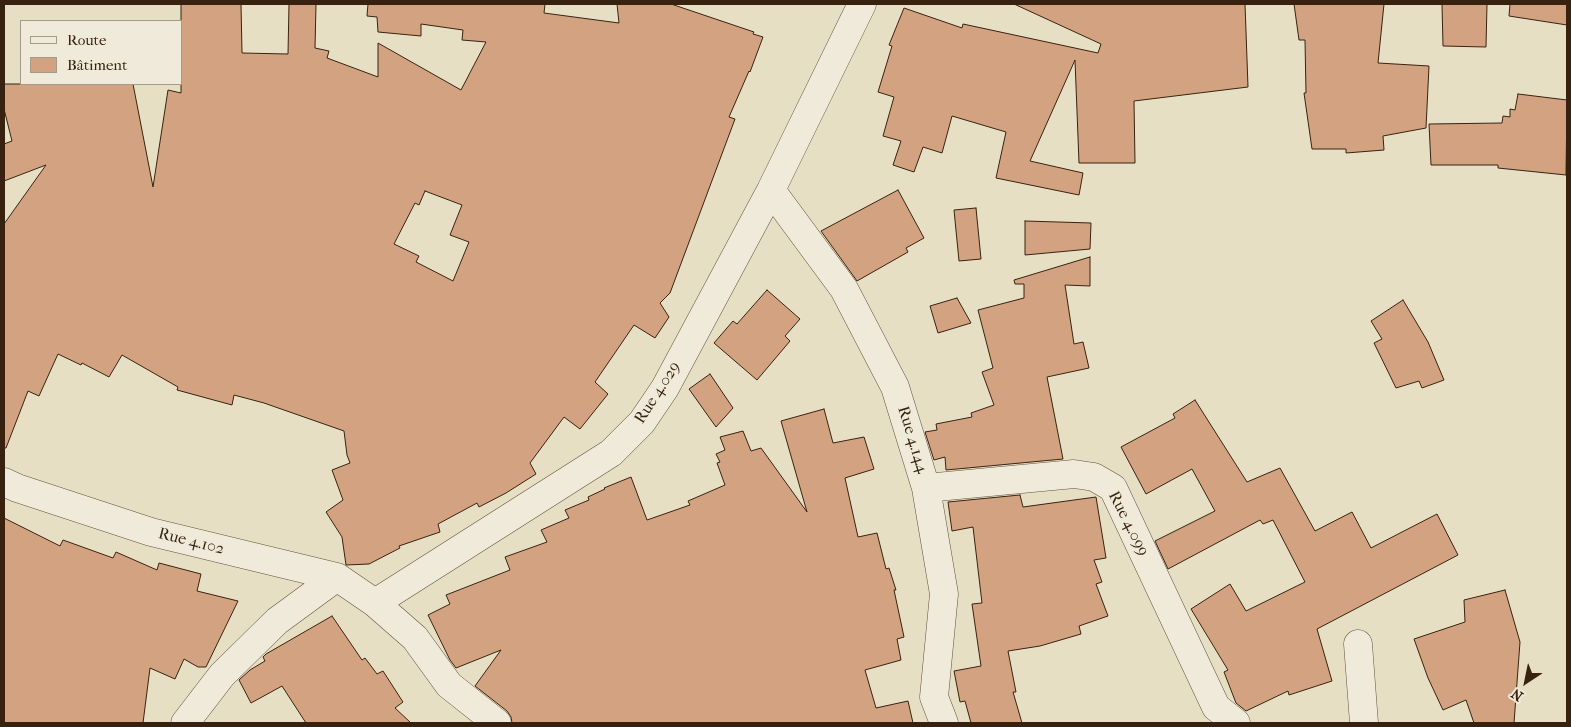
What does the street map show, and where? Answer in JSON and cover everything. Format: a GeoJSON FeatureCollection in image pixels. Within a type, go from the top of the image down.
{"type":"FeatureCollection","features":[{"type":"Feature","properties":{"kind":"street","name":"Rue 4.029"},"geometry":{"type":"LineString","coordinates":[[375,603],[612,453],[642,422],[666,388],[771,190],[862,4]]}},
{"type":"Feature","properties":{"kind":"street","name":"Rue 4.144"},"geometry":{"type":"LineString","coordinates":[[771,190],[844,289],[895,387],[926,488],[944,594],[934,697],[944,723]]}},
{"type":"Feature","properties":{"kind":"street","name":"Rue 4.099"},"geometry":{"type":"LineString","coordinates":[[926,488],[1074,474],[1094,477],[1113,488],[1216,707],[1236,723]]}},
{"type":"Feature","properties":{"kind":"street","name":"Rue 4.102"},"geometry":{"type":"LineString","coordinates":[[4,482],[151,532],[338,577],[375,603]]}},
{"type":"Feature","properties":{"kind":"street"},"geometry":{"type":"LineString","coordinates":[[185,723],[222,674],[277,620],[338,577]]}},
{"type":"Feature","properties":{"kind":"street"},"geometry":{"type":"LineString","coordinates":[[375,603],[415,638],[449,685],[498,723]]}},
{"type":"Feature","properties":{"kind":"street"},"geometry":{"type":"LineString","coordinates":[[1358,644],[1364,723]]}},
{"type":"Feature","properties":{"kind":"building"},"geometry":{"type":"Polygon","coordinates":[[[181,4],[241,4],[242,53],[288,54],[289,4],[316,4],[315,48],[329,51],[327,58],[378,77],[378,43],[461,90],[486,42],[462,40],[463,30],[421,24],[421,36],[378,32],[377,17],[367,16],[368,4],[545,4],[544,13],[619,23],[617,4],[671,4],[754,32],[753,34],[763,37],[750,72],[729,117],[735,119],[670,293],[660,303],[669,317],[655,338],[634,325],[595,382],[608,394],[580,429],[564,417],[530,463],[536,474],[479,507],[477,503],[438,524],[440,532],[399,546],[400,548],[369,564],[346,565],[342,537],[326,512],[343,500],[332,470],[350,463],[344,431],[264,403],[234,395],[232,405],[177,390],[178,387],[122,355],[109,377],[82,363],[81,365],[58,354],[39,396],[28,391],[6,448],[4,448],[4,224],[46,165],[4,181],[4,144],[12,141],[4,109],[4,84],[133,85],[153,187],[168,90],[181,93],[181,4]],[[425,191],[419,205],[415,203],[394,244],[419,256],[416,262],[453,281],[469,242],[450,235],[462,205],[425,191]]]}},
{"type":"Feature","properties":{"kind":"building"},"geometry":{"type":"Polygon","coordinates":[[[1014,4],[1245,4],[1248,87],[1134,101],[1135,163],[1079,163],[1075,60],[1030,161],[1083,173],[1079,195],[996,178],[1006,132],[952,116],[942,153],[923,147],[914,172],[893,165],[901,141],[883,136],[894,97],[878,92],[892,46],[889,45],[904,8],[962,28],[963,24],[1098,53],[1101,44],[1014,4]]]}},
{"type":"Feature","properties":{"kind":"building"},"geometry":{"type":"Polygon","coordinates":[[[1294,4],[1384,4],[1378,63],[1429,66],[1426,128],[1383,136],[1384,150],[1346,153],[1346,149],[1312,149],[1304,93],[1306,93],[1305,40],[1299,40],[1294,4]]]}},
{"type":"Feature","properties":{"kind":"building"},"geometry":{"type":"Polygon","coordinates":[[[1442,4],[1487,4],[1486,47],[1443,46],[1442,4]]]}},
{"type":"Feature","properties":{"kind":"building"},"geometry":{"type":"Polygon","coordinates":[[[1510,4],[1567,4],[1567,25],[1509,16],[1510,4]]]}},
{"type":"Feature","properties":{"kind":"building"},"geometry":{"type":"Polygon","coordinates":[[[1518,94],[1567,100],[1566,175],[1498,168],[1498,165],[1431,165],[1429,124],[1502,123],[1503,116],[1510,117],[1510,109],[1515,110],[1518,94]]]}},
{"type":"Feature","properties":{"kind":"building"},"geometry":{"type":"Polygon","coordinates":[[[898,190],[924,238],[906,248],[908,252],[857,281],[821,231],[898,190]]]}},
{"type":"Feature","properties":{"kind":"building"},"geometry":{"type":"Polygon","coordinates":[[[976,208],[981,259],[959,261],[954,210],[976,208]]]}},
{"type":"Feature","properties":{"kind":"building"},"geometry":{"type":"Polygon","coordinates":[[[1025,221],[1091,223],[1090,249],[1025,255],[1025,221]]]}},
{"type":"Feature","properties":{"kind":"building"},"geometry":{"type":"Polygon","coordinates":[[[1090,257],[1090,286],[1065,285],[1074,344],[1083,342],[1089,368],[1047,377],[1063,459],[946,470],[945,457],[934,460],[925,432],[937,430],[936,424],[972,417],[971,413],[994,405],[982,372],[993,368],[978,310],[1024,298],[1024,284],[1015,284],[1014,280],[1090,257]]]}},
{"type":"Feature","properties":{"kind":"building"},"geometry":{"type":"Polygon","coordinates":[[[767,290],[800,319],[785,336],[790,341],[757,380],[714,343],[733,321],[737,324],[767,290]]]}},
{"type":"Feature","properties":{"kind":"building"},"geometry":{"type":"Polygon","coordinates":[[[957,298],[971,323],[938,333],[930,306],[957,298]]]}},
{"type":"Feature","properties":{"kind":"building"},"geometry":{"type":"Polygon","coordinates":[[[1403,300],[1428,342],[1444,380],[1422,388],[1419,381],[1396,388],[1374,343],[1382,339],[1371,321],[1403,300]]]}},
{"type":"Feature","properties":{"kind":"building"},"geometry":{"type":"Polygon","coordinates":[[[710,374],[733,408],[716,427],[689,389],[710,374]]]}},
{"type":"Feature","properties":{"kind":"building"},"geometry":{"type":"Polygon","coordinates":[[[1195,400],[1247,482],[1280,468],[1315,531],[1352,512],[1371,548],[1437,514],[1458,555],[1317,629],[1332,681],[1289,695],[1288,691],[1246,711],[1236,703],[1224,672],[1228,670],[1191,609],[1230,584],[1246,611],[1305,582],[1273,520],[1263,524],[1260,520],[1168,569],[1155,541],[1215,511],[1192,469],[1146,494],[1121,447],[1175,418],[1173,414],[1195,400]]]}},
{"type":"Feature","properties":{"kind":"building"},"geometry":{"type":"Polygon","coordinates":[[[824,409],[833,443],[864,437],[874,469],[845,478],[858,537],[877,533],[886,569],[889,568],[896,590],[894,590],[904,637],[897,639],[901,660],[865,670],[876,708],[908,701],[913,723],[512,723],[507,711],[475,686],[501,650],[456,668],[450,660],[428,615],[450,604],[446,595],[510,570],[505,557],[547,542],[541,530],[569,518],[565,510],[589,500],[588,497],[604,488],[631,477],[647,520],[690,505],[688,501],[725,485],[717,463],[720,462],[716,454],[725,450],[720,437],[743,431],[751,451],[761,448],[807,512],[781,421],[824,409]]]}},
{"type":"Feature","properties":{"kind":"building"},"geometry":{"type":"Polygon","coordinates":[[[1020,495],[1023,507],[1096,497],[1106,558],[1094,560],[1102,582],[1096,584],[1108,616],[1079,626],[1081,634],[1040,646],[1008,651],[1016,692],[1013,692],[1022,723],[971,723],[965,701],[960,702],[954,671],[981,666],[972,604],[982,603],[973,527],[952,531],[948,502],[1020,495]]]}},
{"type":"Feature","properties":{"kind":"building"},"geometry":{"type":"Polygon","coordinates":[[[4,518],[60,546],[63,540],[113,558],[116,552],[157,570],[159,563],[201,574],[197,591],[238,601],[206,667],[198,667],[184,659],[175,679],[150,668],[143,723],[4,723],[4,518]]]}},
{"type":"Feature","properties":{"kind":"building"},"geometry":{"type":"Polygon","coordinates":[[[1505,590],[1520,642],[1514,723],[1474,723],[1466,700],[1443,710],[1428,678],[1414,639],[1465,622],[1464,600],[1505,590]]]}},
{"type":"Feature","properties":{"kind":"building"},"geometry":{"type":"Polygon","coordinates":[[[332,616],[362,660],[365,658],[377,674],[383,671],[403,702],[395,708],[411,723],[306,723],[282,686],[251,703],[239,680],[250,670],[265,661],[263,657],[266,654],[332,616]]]}}]}
